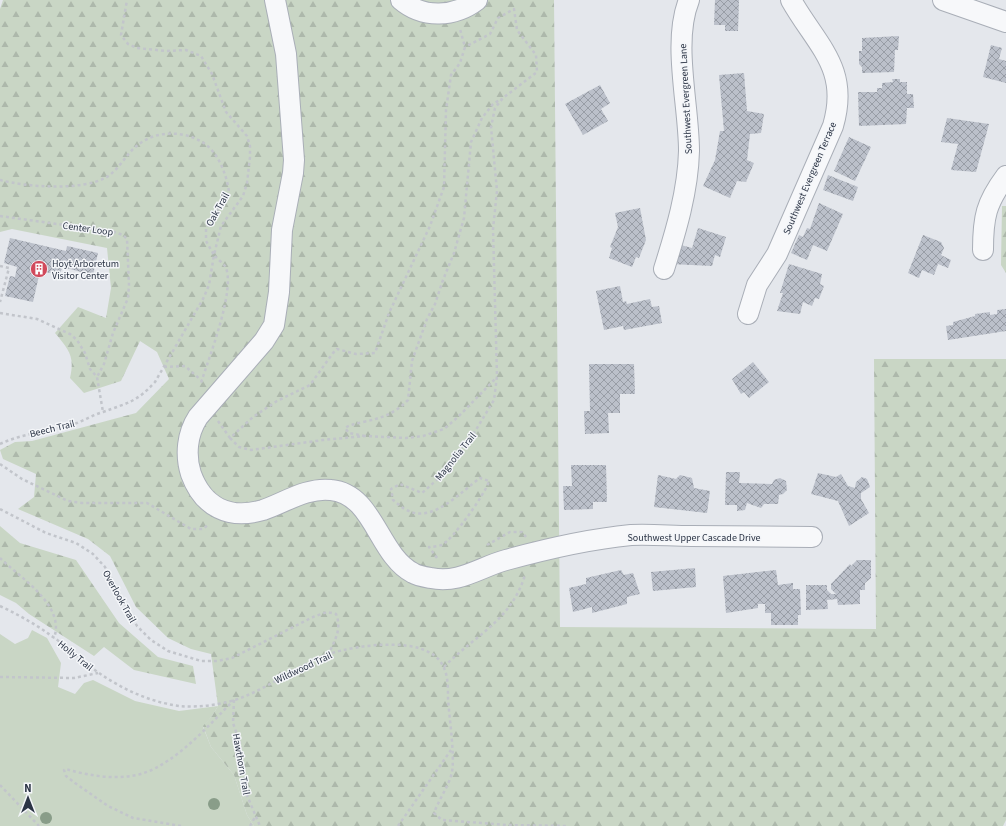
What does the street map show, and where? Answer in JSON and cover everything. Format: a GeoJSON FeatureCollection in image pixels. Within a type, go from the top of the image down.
{"type":"FeatureCollection","features":[{"type":"Feature","properties":{"kind":"street","name":"Southwest Upper Cascade Drive"},"geometry":{"type":"LineString","coordinates":[[275,0],[286,54],[294,147],[294,173],[280,242],[278,304],[274,325],[264,341],[198,417],[191,430],[188,450],[190,470],[199,491],[214,506],[224,511],[242,512],[261,510],[315,491],[332,490],[352,497],[365,512],[396,559],[412,573],[444,580],[456,578],[487,566],[528,555],[632,535],[812,537]]}},
{"type":"Feature","properties":{"kind":"street"},"geometry":{"type":"LineString","coordinates":[[401,0],[418,10],[438,14],[464,8],[477,0]]}},
{"type":"Feature","properties":{"kind":"street","name":"Southwest Evergreen Lane"},"geometry":{"type":"LineString","coordinates":[[664,269],[683,201],[688,164],[688,120],[682,36],[684,15],[689,0]]}},
{"type":"Feature","properties":{"kind":"street","name":"Southwest Evergreen Terrace"},"geometry":{"type":"LineString","coordinates":[[748,314],[757,285],[777,254],[833,126],[837,112],[839,97],[834,69],[829,57],[791,0]]}},
{"type":"Feature","properties":{"kind":"street"},"geometry":{"type":"LineString","coordinates":[[943,0],[1006,22]]}},
{"type":"Feature","properties":{"kind":"street"},"geometry":{"type":"LineString","coordinates":[[983,250],[984,225],[990,200],[1006,176]]}},
{"type":"Feature","properties":{"kind":"path","name":"Oak Trail"},"geometry":{"type":"LineString","coordinates":[[0,180],[20,186],[60,186],[83,183],[105,178],[115,170],[126,156],[141,142],[150,137],[159,134],[172,134],[193,138],[206,144],[214,154],[227,180],[229,192],[206,228],[206,241],[214,255],[221,226],[243,196],[247,183],[250,146],[247,136],[226,112],[212,74],[201,56],[186,50],[166,52],[137,48],[128,44],[121,35],[127,0]]}},
{"type":"Feature","properties":{"kind":"path","name":"Magnolia Trail"},"geometry":{"type":"LineString","coordinates":[[441,558],[436,558],[429,548],[442,545],[459,529],[487,489],[489,481],[480,478],[470,485],[462,494],[445,506],[423,513],[410,512],[393,500],[391,489],[400,484],[422,493],[440,477],[448,464],[474,433],[494,400],[497,376],[493,229],[497,191],[491,127],[495,108],[503,98],[537,72],[536,55],[517,30],[514,9],[498,18],[490,34],[465,47]]}},
{"type":"Feature","properties":{"kind":"path"},"geometry":{"type":"LineString","coordinates":[[497,376],[458,417],[444,429],[423,436],[406,438],[365,436],[349,433],[345,428],[352,424],[381,418],[392,414],[408,400],[412,361],[426,319],[436,304],[443,280],[454,253],[464,218],[471,142],[487,110],[503,98]]}},
{"type":"Feature","properties":{"kind":"path","name":"Center Loop"},"geometry":{"type":"LineString","coordinates":[[0,216],[114,232],[124,235],[127,239],[129,285],[128,298],[113,332],[104,364],[97,376]]}},
{"type":"Feature","properties":{"kind":"path"},"geometry":{"type":"LineString","coordinates":[[0,266],[9,268],[0,300]]}},
{"type":"Feature","properties":{"kind":"path"},"geometry":{"type":"LineString","coordinates":[[0,312],[37,319],[70,334],[82,347],[90,369],[97,376]]}},
{"type":"Feature","properties":{"kind":"path"},"geometry":{"type":"LineString","coordinates":[[164,367],[180,365],[185,366],[202,381]]}},
{"type":"Feature","properties":{"kind":"path","name":"Beech Trail"},"geometry":{"type":"LineString","coordinates":[[0,444],[14,437],[72,425],[103,412],[97,376]]}},
{"type":"Feature","properties":{"kind":"path"},"geometry":{"type":"LineString","coordinates":[[230,438],[239,447],[251,450],[365,436]]}},
{"type":"Feature","properties":{"kind":"path"},"geometry":{"type":"LineString","coordinates":[[0,464],[22,479],[68,500],[82,503],[147,503],[191,529],[203,529],[213,519],[214,506]]}},
{"type":"Feature","properties":{"kind":"path","name":"Overlook Trail"},"geometry":{"type":"LineString","coordinates":[[0,509],[46,533],[76,543],[93,554],[105,567],[137,626],[151,640],[168,650],[201,661],[217,661],[232,658],[313,617],[327,612],[336,614],[340,623],[337,637],[329,654]]}},
{"type":"Feature","properties":{"kind":"path"},"geometry":{"type":"LineString","coordinates":[[486,546],[510,532],[522,532],[528,542],[526,569],[515,600],[489,630],[458,652],[444,667],[447,680],[452,771],[434,814],[442,820],[507,825],[568,826]]}},
{"type":"Feature","properties":{"kind":"path","name":"Holly Trail"},"geometry":{"type":"LineString","coordinates":[[0,558],[39,592],[52,612],[56,628],[54,638]]}},
{"type":"Feature","properties":{"kind":"path","name":"Holly Trail"},"geometry":{"type":"LineString","coordinates":[[0,606],[38,627],[99,673]]}},
{"type":"Feature","properties":{"kind":"path","name":"Wildwood Trail"},"geometry":{"type":"LineString","coordinates":[[99,673],[132,692],[155,701],[200,706],[234,700],[329,654],[364,646],[404,645],[426,650],[434,655],[444,667]]}},
{"type":"Feature","properties":{"kind":"path"},"geometry":{"type":"LineString","coordinates":[[0,677],[74,678],[99,673]]}},
{"type":"Feature","properties":{"kind":"path"},"geometry":{"type":"LineString","coordinates":[[181,826],[134,818],[108,806],[66,776],[64,770],[66,769],[105,776],[120,777],[144,773],[163,763],[194,740],[234,700]]}},
{"type":"Feature","properties":{"kind":"path","name":"Hawthorn Trail"},"geometry":{"type":"LineString","coordinates":[[234,700],[233,723],[240,743],[246,793],[260,826]]}},
{"type":"Feature","properties":{"kind":"path"},"geometry":{"type":"LineString","coordinates":[[398,826],[451,749]]}},
{"type":"Feature","properties":{"kind":"path"},"geometry":{"type":"LineString","coordinates":[[0,785],[39,826]]}},
{"type":"Feature","properties":{"kind":"path"},"geometry":{"type":"LineString","coordinates":[[250,826],[255,817]]}},
{"type":"Feature","properties":{"kind":"green space"},"geometry":{"type":"Polygon","coordinates":[[[3,0],[554,0],[560,627],[876,629],[874,359],[1006,359],[1006,820],[1003,826],[254,826],[247,815],[234,775],[211,747],[203,726],[218,706],[211,654],[191,649],[168,638],[136,607],[110,556],[88,539],[18,509],[34,497],[36,474],[3,459],[0,450],[15,442],[32,441],[136,413],[169,379],[157,352],[140,341],[121,381],[84,393],[70,378],[72,364],[70,354],[55,333],[78,307],[106,318],[111,288],[107,248],[12,229],[0,232],[0,9],[3,0]]]}},
{"type":"Feature","properties":{"kind":"green space"},"geometry":{"type":"Polygon","coordinates":[[[1002,206],[1006,206],[1006,273],[1001,265],[1002,206]]]}},
{"type":"Feature","properties":{"kind":"green space"},"geometry":{"type":"Polygon","coordinates":[[[0,526],[20,543],[76,560],[119,623],[158,657],[193,666],[196,684],[134,670],[104,647],[94,656],[29,614],[16,603],[0,595],[0,526]]]}},
{"type":"Feature","properties":{"kind":"green space"},"geometry":{"type":"Polygon","coordinates":[[[32,630],[47,638],[61,663],[58,687],[75,694],[84,683],[93,680],[135,701],[179,711],[218,706],[203,727],[211,747],[234,775],[247,815],[254,826],[0,826],[0,634],[15,644],[28,638],[32,630]]]}},
{"type":"Feature","properties":{"kind":"building"},"geometry":{"type":"Polygon","coordinates":[[[715,0],[739,0],[738,31],[725,31],[725,25],[714,25],[715,0]]]}},
{"type":"Feature","properties":{"kind":"building"},"geometry":{"type":"Polygon","coordinates":[[[899,36],[898,50],[895,50],[894,72],[862,73],[862,67],[859,64],[859,51],[862,51],[862,38],[899,36]]]}},
{"type":"Feature","properties":{"kind":"building"},"geometry":{"type":"Polygon","coordinates":[[[991,45],[1002,48],[999,59],[1006,61],[1006,83],[983,77],[991,45]]]}},
{"type":"Feature","properties":{"kind":"building"},"geometry":{"type":"Polygon","coordinates":[[[744,73],[747,111],[764,114],[761,133],[750,134],[747,160],[754,163],[746,182],[737,181],[730,198],[703,186],[715,160],[720,131],[724,131],[719,75],[744,73]]]}},
{"type":"Feature","properties":{"kind":"building"},"geometry":{"type":"Polygon","coordinates":[[[892,79],[900,79],[900,82],[907,82],[907,94],[913,94],[914,108],[907,108],[906,124],[859,126],[858,92],[877,92],[877,88],[882,88],[882,83],[893,82],[892,79]]]}},
{"type":"Feature","properties":{"kind":"building"},"geometry":{"type":"Polygon","coordinates":[[[600,85],[610,103],[601,109],[608,121],[583,135],[565,104],[600,85]]]}},
{"type":"Feature","properties":{"kind":"building"},"geometry":{"type":"Polygon","coordinates":[[[947,118],[989,124],[976,172],[951,170],[958,144],[941,142],[947,118]]]}},
{"type":"Feature","properties":{"kind":"building"},"geometry":{"type":"Polygon","coordinates":[[[849,137],[871,147],[855,181],[834,171],[849,137]]]}},
{"type":"Feature","properties":{"kind":"building"},"geometry":{"type":"Polygon","coordinates":[[[828,175],[858,187],[853,201],[823,190],[828,175]]]}},
{"type":"Feature","properties":{"kind":"building"},"geometry":{"type":"Polygon","coordinates":[[[819,203],[843,214],[827,251],[813,245],[807,260],[791,253],[799,235],[803,237],[807,228],[810,229],[819,203]]]}},
{"type":"Feature","properties":{"kind":"building"},"geometry":{"type":"Polygon","coordinates":[[[640,208],[646,240],[639,258],[636,257],[632,267],[609,258],[612,248],[610,247],[618,227],[615,213],[640,208]]]}},
{"type":"Feature","properties":{"kind":"building"},"geometry":{"type":"Polygon","coordinates":[[[698,228],[726,237],[720,257],[715,255],[712,266],[671,264],[677,244],[692,248],[698,228]]]}},
{"type":"Feature","properties":{"kind":"building"},"geometry":{"type":"Polygon","coordinates":[[[923,235],[941,242],[944,248],[941,255],[951,260],[948,268],[938,264],[934,275],[922,270],[919,278],[908,273],[923,235]]]}},
{"type":"Feature","properties":{"kind":"building","name":"Hoyt Arboretum Visitor Center"},"geometry":{"type":"Polygon","coordinates":[[[10,238],[66,251],[67,246],[98,253],[93,275],[62,267],[60,275],[40,271],[33,302],[5,296],[10,276],[15,277],[17,267],[4,263],[10,238]]]}},
{"type":"Feature","properties":{"kind":"building"},"geometry":{"type":"Polygon","coordinates":[[[789,264],[822,274],[820,284],[824,286],[819,299],[815,298],[812,306],[803,302],[800,314],[777,311],[783,293],[780,293],[789,264]]]}},
{"type":"Feature","properties":{"kind":"building"},"geometry":{"type":"Polygon","coordinates":[[[620,286],[623,302],[626,301],[627,304],[650,299],[652,307],[659,306],[662,323],[624,330],[623,326],[604,330],[596,291],[620,286]]]}},
{"type":"Feature","properties":{"kind":"building"},"geometry":{"type":"Polygon","coordinates":[[[1006,309],[1006,331],[948,340],[946,326],[953,325],[953,322],[975,316],[975,314],[990,312],[990,315],[997,314],[997,310],[1006,309]]]}},
{"type":"Feature","properties":{"kind":"building"},"geometry":{"type":"Polygon","coordinates":[[[753,362],[769,382],[749,398],[744,392],[741,394],[732,379],[753,362]]]}},
{"type":"Feature","properties":{"kind":"building"},"geometry":{"type":"Polygon","coordinates":[[[589,364],[634,364],[635,394],[620,394],[620,413],[608,413],[609,433],[585,434],[584,411],[590,411],[589,364]]]}},
{"type":"Feature","properties":{"kind":"building"},"geometry":{"type":"Polygon","coordinates":[[[571,465],[606,465],[607,502],[593,502],[593,509],[564,510],[563,486],[572,486],[571,465]]]}},
{"type":"Feature","properties":{"kind":"building"},"geometry":{"type":"Polygon","coordinates":[[[726,472],[740,472],[739,483],[772,484],[774,480],[780,478],[786,481],[787,490],[783,494],[779,495],[778,504],[764,504],[761,508],[747,503],[745,510],[737,511],[737,505],[725,505],[726,472]]]}},
{"type":"Feature","properties":{"kind":"building"},"geometry":{"type":"Polygon","coordinates":[[[818,473],[836,477],[841,474],[848,486],[855,488],[856,482],[862,477],[867,479],[870,487],[861,493],[861,499],[869,513],[849,526],[838,501],[811,494],[818,473]]]}},
{"type":"Feature","properties":{"kind":"building"},"geometry":{"type":"Polygon","coordinates":[[[658,475],[676,479],[680,475],[692,478],[694,488],[710,491],[707,513],[654,507],[658,475]]]}},
{"type":"Feature","properties":{"kind":"building"},"geometry":{"type":"Polygon","coordinates":[[[857,560],[871,560],[871,578],[865,583],[865,590],[860,590],[860,604],[838,605],[837,599],[827,600],[828,609],[806,610],[806,585],[827,585],[827,590],[831,594],[836,594],[831,589],[831,584],[850,564],[851,566],[857,560]]]}},
{"type":"Feature","properties":{"kind":"building"},"geometry":{"type":"Polygon","coordinates":[[[695,568],[696,587],[653,591],[651,572],[695,568]]]}},
{"type":"Feature","properties":{"kind":"building"},"geometry":{"type":"Polygon","coordinates":[[[621,570],[624,575],[633,573],[640,594],[627,597],[627,604],[592,613],[592,607],[573,612],[569,588],[586,584],[586,578],[621,570]]]}},
{"type":"Feature","properties":{"kind":"building"},"geometry":{"type":"Polygon","coordinates":[[[776,570],[778,585],[793,583],[793,589],[800,589],[801,615],[798,615],[798,625],[771,625],[771,613],[765,613],[765,604],[758,604],[758,608],[726,613],[723,576],[776,570]]]}},
{"type":"Feature","properties":{"kind":"place","name":"Hoyt Arboretum Visitor Center"},"geometry":{"type":"Point","coordinates":[39,269]}}]}
